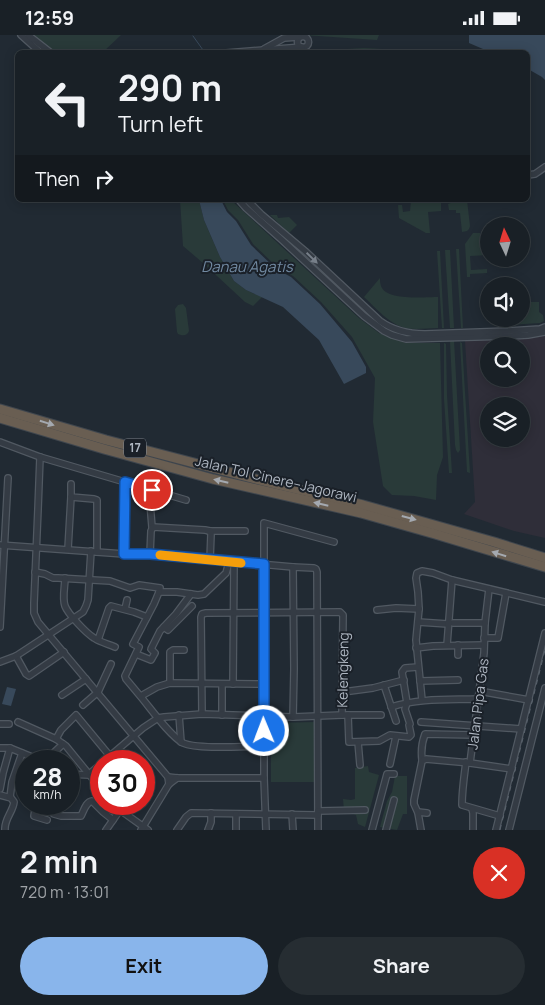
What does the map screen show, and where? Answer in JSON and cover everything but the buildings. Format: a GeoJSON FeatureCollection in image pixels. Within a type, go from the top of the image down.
{"type":"FeatureCollection","features":[{"type":"Feature","properties":{"kind":"highway","name":"Jalan Tol Cinere–Jagorawi"},"geometry":{"type":"LineString","coordinates":[[0,409],[116,443],[381,510],[545,558]]}},
{"type":"Feature","properties":{"kind":"highway","name":"Jalan Tol Cinere–Jagorawi"},"geometry":{"type":"LineString","coordinates":[[0,418],[213,479],[361,513],[545,567]]}},
{"type":"Feature","properties":{"kind":"street"},"geometry":{"type":"LineString","coordinates":[[21,35],[37,50]]}},
{"type":"Feature","properties":{"kind":"street"},"geometry":{"type":"LineString","coordinates":[[28,35],[47,50]]}},
{"type":"Feature","properties":{"kind":"street"},"geometry":{"type":"LineString","coordinates":[[300,36],[299,46],[306,49]]}},
{"type":"Feature","properties":{"kind":"street"},"geometry":{"type":"LineString","coordinates":[[263,50],[284,38],[300,36],[306,37],[308,41],[306,49]]}},
{"type":"Feature","properties":{"kind":"street"},"geometry":{"type":"LineString","coordinates":[[263,50],[306,49]]}},
{"type":"Feature","properties":{"kind":"street"},"geometry":{"type":"LineString","coordinates":[[530,175],[535,174],[545,167]]}},
{"type":"Feature","properties":{"kind":"street"},"geometry":{"type":"LineString","coordinates":[[241,202],[274,228]]}},
{"type":"Feature","properties":{"kind":"street"},"geometry":{"type":"LineString","coordinates":[[249,202],[321,272],[380,321],[394,329],[412,334],[528,335],[545,332]]}},
{"type":"Feature","properties":{"kind":"street"},"geometry":{"type":"LineString","coordinates":[[467,335],[545,327]]}},
{"type":"Feature","properties":{"kind":"street"},"geometry":{"type":"LineString","coordinates":[[0,442],[40,457],[186,500]]}},
{"type":"Feature","properties":{"kind":"street"},"geometry":{"type":"LineString","coordinates":[[40,457],[34,613],[49,635],[168,777],[169,784]]}},
{"type":"Feature","properties":{"kind":"street"},"geometry":{"type":"LineString","coordinates":[[0,627],[3,516],[8,478]]}},
{"type":"Feature","properties":{"kind":"street"},"geometry":{"type":"LineString","coordinates":[[124,554],[125,482]]}},
{"type":"Feature","properties":{"kind":"street"},"geometry":{"type":"LineString","coordinates":[[68,549],[72,484]]}},
{"type":"Feature","properties":{"kind":"street"},"geometry":{"type":"LineString","coordinates":[[0,662],[16,656],[74,619],[83,612],[88,603],[97,500],[71,497]]}},
{"type":"Feature","properties":{"kind":"street"},"geometry":{"type":"LineString","coordinates":[[150,503],[152,527],[150,554]]}},
{"type":"Feature","properties":{"kind":"street"},"geometry":{"type":"LineString","coordinates":[[266,830],[264,814],[263,716],[264,523],[334,542]]}},
{"type":"Feature","properties":{"kind":"street"},"geometry":{"type":"LineString","coordinates":[[152,527],[209,531],[245,531]]}},
{"type":"Feature","properties":{"kind":"street"},"geometry":{"type":"LineString","coordinates":[[209,531],[211,534],[210,559]]}},
{"type":"Feature","properties":{"kind":"street"},"geometry":{"type":"LineString","coordinates":[[3,545],[124,554],[150,554],[317,570],[318,830]]}},
{"type":"Feature","properties":{"kind":"street"},"geometry":{"type":"LineString","coordinates":[[159,591],[191,595],[206,592],[226,573],[231,562]]}},
{"type":"Feature","properties":{"kind":"street"},"geometry":{"type":"LineString","coordinates":[[231,562],[232,684]]}},
{"type":"Feature","properties":{"kind":"street"},"geometry":{"type":"LineString","coordinates":[[292,567],[293,717]]}},
{"type":"Feature","properties":{"kind":"street"},"geometry":{"type":"LineString","coordinates":[[422,701],[416,648],[419,609],[416,577],[418,573],[422,571],[433,573],[452,580],[545,602]]}},
{"type":"Feature","properties":{"kind":"street"},"geometry":{"type":"LineString","coordinates":[[35,572],[45,573],[53,578],[110,581],[130,588],[140,585],[159,588],[159,591]]}},
{"type":"Feature","properties":{"kind":"street"},"geometry":{"type":"LineString","coordinates":[[65,578],[64,605],[74,619],[89,635],[98,641],[116,647]]}},
{"type":"Feature","properties":{"kind":"street"},"geometry":{"type":"LineString","coordinates":[[447,645],[451,623],[452,580]]}},
{"type":"Feature","properties":{"kind":"street","name":"Jalan Pipa Gas"},"geometry":{"type":"LineString","coordinates":[[422,760],[468,763],[474,735],[489,589]]}},
{"type":"Feature","properties":{"kind":"street"},"geometry":{"type":"LineString","coordinates":[[159,591],[147,617],[138,630],[133,645],[139,647],[125,677],[158,718],[181,742],[202,746],[264,746]]}},
{"type":"Feature","properties":{"kind":"street"},"geometry":{"type":"LineString","coordinates":[[484,638],[498,638],[506,593]]}},
{"type":"Feature","properties":{"kind":"street"},"geometry":{"type":"LineString","coordinates":[[136,654],[151,660],[155,653],[151,649],[160,631],[191,595]]}},
{"type":"Feature","properties":{"kind":"street"},"geometry":{"type":"LineString","coordinates":[[125,609],[127,600]]}},
{"type":"Feature","properties":{"kind":"street"},"geometry":{"type":"LineString","coordinates":[[185,602],[203,614],[201,617],[202,714]]}},
{"type":"Feature","properties":{"kind":"street"},"geometry":{"type":"LineString","coordinates":[[98,641],[109,607],[114,606],[147,617]]}},
{"type":"Feature","properties":{"kind":"street"},"geometry":{"type":"LineString","coordinates":[[164,627],[168,630],[192,606]]}},
{"type":"Feature","properties":{"kind":"street"},"geometry":{"type":"LineString","coordinates":[[377,610],[396,607],[419,609]]}},
{"type":"Feature","properties":{"kind":"street","name":"Kelengkeng"},"geometry":{"type":"LineString","coordinates":[[203,614],[232,612],[340,612],[343,614],[343,692],[345,715],[349,742],[358,742]]}},
{"type":"Feature","properties":{"kind":"street"},"geometry":{"type":"LineString","coordinates":[[418,622],[484,623]]}},
{"type":"Feature","properties":{"kind":"street"},"geometry":{"type":"LineString","coordinates":[[496,830],[545,633]]}},
{"type":"Feature","properties":{"kind":"street"},"geometry":{"type":"LineString","coordinates":[[416,648],[447,645],[484,645]]}},
{"type":"Feature","properties":{"kind":"street"},"geometry":{"type":"LineString","coordinates":[[458,645],[458,655]]}},
{"type":"Feature","properties":{"kind":"street"},"geometry":{"type":"LineString","coordinates":[[170,683],[171,651],[175,649],[184,650]]}},
{"type":"Feature","properties":{"kind":"street"},"geometry":{"type":"LineString","coordinates":[[16,656],[26,674],[29,675],[64,652]]}},
{"type":"Feature","properties":{"kind":"street"},"geometry":{"type":"LineString","coordinates":[[83,705],[98,692],[111,664]]}},
{"type":"Feature","properties":{"kind":"street"},"geometry":{"type":"LineString","coordinates":[[360,765],[358,742],[379,741],[388,735],[409,737],[411,735],[405,709],[407,703],[402,672],[404,669],[418,667]]}},
{"type":"Feature","properties":{"kind":"street"},"geometry":{"type":"LineString","coordinates":[[62,695],[86,679]]}},
{"type":"Feature","properties":{"kind":"street"},"geometry":{"type":"LineString","coordinates":[[343,692],[404,680]]}},
{"type":"Feature","properties":{"kind":"street"},"geometry":{"type":"LineString","coordinates":[[420,681],[458,680]]}},
{"type":"Feature","properties":{"kind":"street"},"geometry":{"type":"LineString","coordinates":[[140,696],[170,683],[264,684]]}},
{"type":"Feature","properties":{"kind":"street"},"geometry":{"type":"LineString","coordinates":[[222,684],[222,715]]}},
{"type":"Feature","properties":{"kind":"street"},"geometry":{"type":"LineString","coordinates":[[384,685],[396,721]]}},
{"type":"Feature","properties":{"kind":"street"},"geometry":{"type":"LineString","coordinates":[[509,830],[545,688]]}},
{"type":"Feature","properties":{"kind":"street"},"geometry":{"type":"LineString","coordinates":[[479,691],[529,700]]}},
{"type":"Feature","properties":{"kind":"street"},"geometry":{"type":"LineString","coordinates":[[391,707],[422,701],[478,699]]}},
{"type":"Feature","properties":{"kind":"street"},"geometry":{"type":"LineString","coordinates":[[56,739],[61,730],[76,715],[105,750]]}},
{"type":"Feature","properties":{"kind":"street"},"geometry":{"type":"LineString","coordinates":[[179,715],[181,742]]}},
{"type":"Feature","properties":{"kind":"street"},"geometry":{"type":"LineString","coordinates":[[121,750],[134,736],[158,718],[179,715],[293,717],[381,715]]}},
{"type":"Feature","properties":{"kind":"street"},"geometry":{"type":"LineString","coordinates":[[421,722],[522,729]]}},
{"type":"Feature","properties":{"kind":"street"},"geometry":{"type":"LineString","coordinates":[[18,723],[56,739],[63,744],[71,751],[88,775]]}},
{"type":"Feature","properties":{"kind":"street"},"geometry":{"type":"LineString","coordinates":[[0,724],[9,724]]}},
{"type":"Feature","properties":{"kind":"street"},"geometry":{"type":"LineString","coordinates":[[421,830],[418,812],[414,804],[414,796],[425,735],[474,735]]}},
{"type":"Feature","properties":{"kind":"street"},"geometry":{"type":"LineString","coordinates":[[390,764],[396,736]]}},
{"type":"Feature","properties":{"kind":"street"},"geometry":{"type":"LineString","coordinates":[[57,750],[63,744]]}},
{"type":"Feature","properties":{"kind":"street"},"geometry":{"type":"LineString","coordinates":[[0,748],[15,751]]}},
{"type":"Feature","properties":{"kind":"street"},"geometry":{"type":"LineString","coordinates":[[0,789],[10,749]]}},
{"type":"Feature","properties":{"kind":"street"},"geometry":{"type":"LineString","coordinates":[[500,816],[462,805],[462,793],[468,763],[512,769]]}},
{"type":"Feature","properties":{"kind":"street"},"geometry":{"type":"LineString","coordinates":[[3,825],[13,806],[13,800],[10,797],[15,772]]}},
{"type":"Feature","properties":{"kind":"street"},"geometry":{"type":"LineString","coordinates":[[372,830],[387,774],[394,774]]}},
{"type":"Feature","properties":{"kind":"street"},"geometry":{"type":"LineString","coordinates":[[80,775],[88,775]]}},
{"type":"Feature","properties":{"kind":"street"},"geometry":{"type":"LineString","coordinates":[[168,777],[264,777]]}},
{"type":"Feature","properties":{"kind":"street"},"geometry":{"type":"LineString","coordinates":[[126,815],[144,829],[169,784],[177,778]]}},
{"type":"Feature","properties":{"kind":"street"},"geometry":{"type":"LineString","coordinates":[[0,795],[10,797]]}},
{"type":"Feature","properties":{"kind":"street"},"geometry":{"type":"LineString","coordinates":[[386,830],[394,800]]}},
{"type":"Feature","properties":{"kind":"street"},"geometry":{"type":"LineString","coordinates":[[34,815],[53,817],[81,815],[89,801],[92,801],[113,820]]}},
{"type":"Feature","properties":{"kind":"street"},"geometry":{"type":"LineString","coordinates":[[472,809],[473,830]]}},
{"type":"Feature","properties":{"kind":"street"},"geometry":{"type":"LineString","coordinates":[[177,830],[191,813],[292,814],[365,810]]}},
{"type":"Feature","properties":{"kind":"street"},"geometry":{"type":"LineString","coordinates":[[418,812],[427,813]]}},
{"type":"Feature","properties":{"kind":"street"},"geometry":{"type":"LineString","coordinates":[[208,830],[211,822],[211,813]]}},
{"type":"Feature","properties":{"kind":"street"},"geometry":{"type":"LineString","coordinates":[[236,814],[236,830]]}},
{"type":"Feature","properties":{"kind":"street"},"geometry":{"type":"LineString","coordinates":[[292,814],[293,830]]}},
{"type":"Feature","properties":{"kind":"street"},"geometry":{"type":"LineString","coordinates":[[106,830],[116,815]]}},
{"type":"Feature","properties":{"kind":"shaded area"},"geometry":{"type":"Polygon","coordinates":[[[30,35],[121,35],[105,50],[52,50],[30,35]]]}},
{"type":"Feature","properties":{"kind":"shaded area"},"geometry":{"type":"Polygon","coordinates":[[[303,35],[379,35],[377,40],[303,35]]]}},
{"type":"Feature","properties":{"kind":"shaded area"},"geometry":{"type":"Polygon","coordinates":[[[364,48],[384,50],[329,50],[364,48]]]}},
{"type":"Feature","properties":{"kind":"shaded area"},"geometry":{"type":"Polygon","coordinates":[[[180,202],[200,202],[204,220],[220,257],[234,281],[246,290],[262,297],[253,306],[245,302],[183,246],[180,202]]]}},
{"type":"Feature","properties":{"kind":"shaded area"},"geometry":{"type":"Polygon","coordinates":[[[224,202],[233,202],[359,318],[379,333],[406,343],[440,343],[443,457],[437,475],[436,500],[392,495],[383,486],[373,422],[375,378],[352,337],[321,302],[293,276],[277,267],[253,244],[238,220],[228,210],[224,202]]]}},
{"type":"Feature","properties":{"kind":"shaded area"},"geometry":{"type":"Polygon","coordinates":[[[411,202],[441,203],[441,211],[428,212],[430,233],[426,233],[399,218],[398,205],[402,205],[403,212],[410,211],[411,202]]]}},
{"type":"Feature","properties":{"kind":"shaded area"},"geometry":{"type":"Polygon","coordinates":[[[467,202],[470,226],[467,231],[462,232],[460,213],[456,213],[456,210],[449,210],[448,204],[467,202]]]}},
{"type":"Feature","properties":{"kind":"shaded area"},"geometry":{"type":"Polygon","coordinates":[[[270,215],[277,215],[278,218],[289,217],[297,225],[289,233],[270,215]]]}},
{"type":"Feature","properties":{"kind":"shaded area"},"geometry":{"type":"Polygon","coordinates":[[[473,233],[480,233],[480,255],[470,256],[471,270],[487,269],[487,273],[470,274],[470,277],[467,277],[465,244],[473,233]]]}},
{"type":"Feature","properties":{"kind":"shaded area"},"geometry":{"type":"Polygon","coordinates":[[[456,249],[459,249],[463,328],[461,328],[456,249]]]}},
{"type":"Feature","properties":{"kind":"shaded area"},"geometry":{"type":"Polygon","coordinates":[[[445,250],[450,250],[454,328],[450,328],[445,250]]]}},
{"type":"Feature","properties":{"kind":"shaded area"},"geometry":{"type":"Polygon","coordinates":[[[437,251],[440,251],[444,328],[442,328],[437,251]]]}},
{"type":"Feature","properties":{"kind":"shaded area"},"geometry":{"type":"Polygon","coordinates":[[[380,278],[384,291],[390,294],[406,297],[438,297],[438,328],[406,328],[394,323],[383,315],[364,297],[380,278]]]}},
{"type":"Feature","properties":{"kind":"shaded area"},"geometry":{"type":"Polygon","coordinates":[[[530,302],[539,302],[539,312],[543,315],[544,321],[530,324],[530,302]]]}},
{"type":"Feature","properties":{"kind":"shaded area"},"geometry":{"type":"Polygon","coordinates":[[[183,304],[186,308],[189,331],[186,335],[178,334],[177,332],[175,309],[178,305],[183,304]]]}},
{"type":"Feature","properties":{"kind":"shaded area"},"geometry":{"type":"Polygon","coordinates":[[[545,334],[545,538],[514,531],[464,514],[475,502],[465,341],[480,340],[480,387],[530,387],[530,337],[521,337],[545,334]]]}},
{"type":"Feature","properties":{"kind":"shaded area"},"geometry":{"type":"Polygon","coordinates":[[[454,340],[460,450],[458,453],[455,445],[450,341],[454,340]]]}},
{"type":"Feature","properties":{"kind":"shaded area"},"geometry":{"type":"Polygon","coordinates":[[[460,342],[462,343],[470,473],[467,472],[460,342]]]}},
{"type":"Feature","properties":{"kind":"shaded area"},"geometry":{"type":"Polygon","coordinates":[[[444,343],[446,344],[452,473],[449,473],[444,399],[444,343]]]}},
{"type":"Feature","properties":{"kind":"shaded area"},"geometry":{"type":"Polygon","coordinates":[[[315,722],[316,782],[271,782],[271,723],[315,722]]]}},
{"type":"Feature","properties":{"kind":"shaded area"},"geometry":{"type":"Polygon","coordinates":[[[368,766],[369,772],[379,775],[365,827],[358,824],[356,815],[344,811],[343,799],[355,799],[355,768],[368,766]]]}},
{"type":"Feature","properties":{"kind":"shaded area"},"geometry":{"type":"Polygon","coordinates":[[[395,776],[407,776],[407,814],[403,814],[397,830],[380,827],[387,801],[392,792],[395,776]]]}},
{"type":"Feature","properties":{"kind":"water"},"geometry":{"type":"Polygon","coordinates":[[[469,35],[545,35],[545,80],[530,70],[530,50],[485,50],[469,43],[469,35]]]}},
{"type":"Feature","properties":{"kind":"water","name":"Danau Agatis"},"geometry":{"type":"Polygon","coordinates":[[[200,202],[222,202],[251,245],[276,269],[291,277],[320,304],[352,342],[366,367],[366,373],[344,384],[319,340],[283,307],[246,290],[234,281],[220,257],[204,220],[200,202]]]}},
{"type":"Feature","properties":{"kind":"water"},"geometry":{"type":"Polygon","coordinates":[[[7,687],[16,689],[11,706],[2,704],[7,687]]]}},
{"type":"Feature","properties":{"kind":"waterway"},"geometry":{"type":"LineString","coordinates":[[193,36],[203,50]]}},
{"type":"Feature","properties":{"kind":"railway"},"geometry":{"type":"LineString","coordinates":[[500,830],[545,650]]}},
{"type":"Feature","properties":{"kind":"slow traffic"},"geometry":{"type":"LineString","coordinates":[[160,555],[241,563]]}},
{"type":"Feature","properties":{"kind":"route"},"geometry":{"type":"LineString","coordinates":[[152,490],[125,482],[124,554],[150,554],[264,564],[264,731]]}}]}
